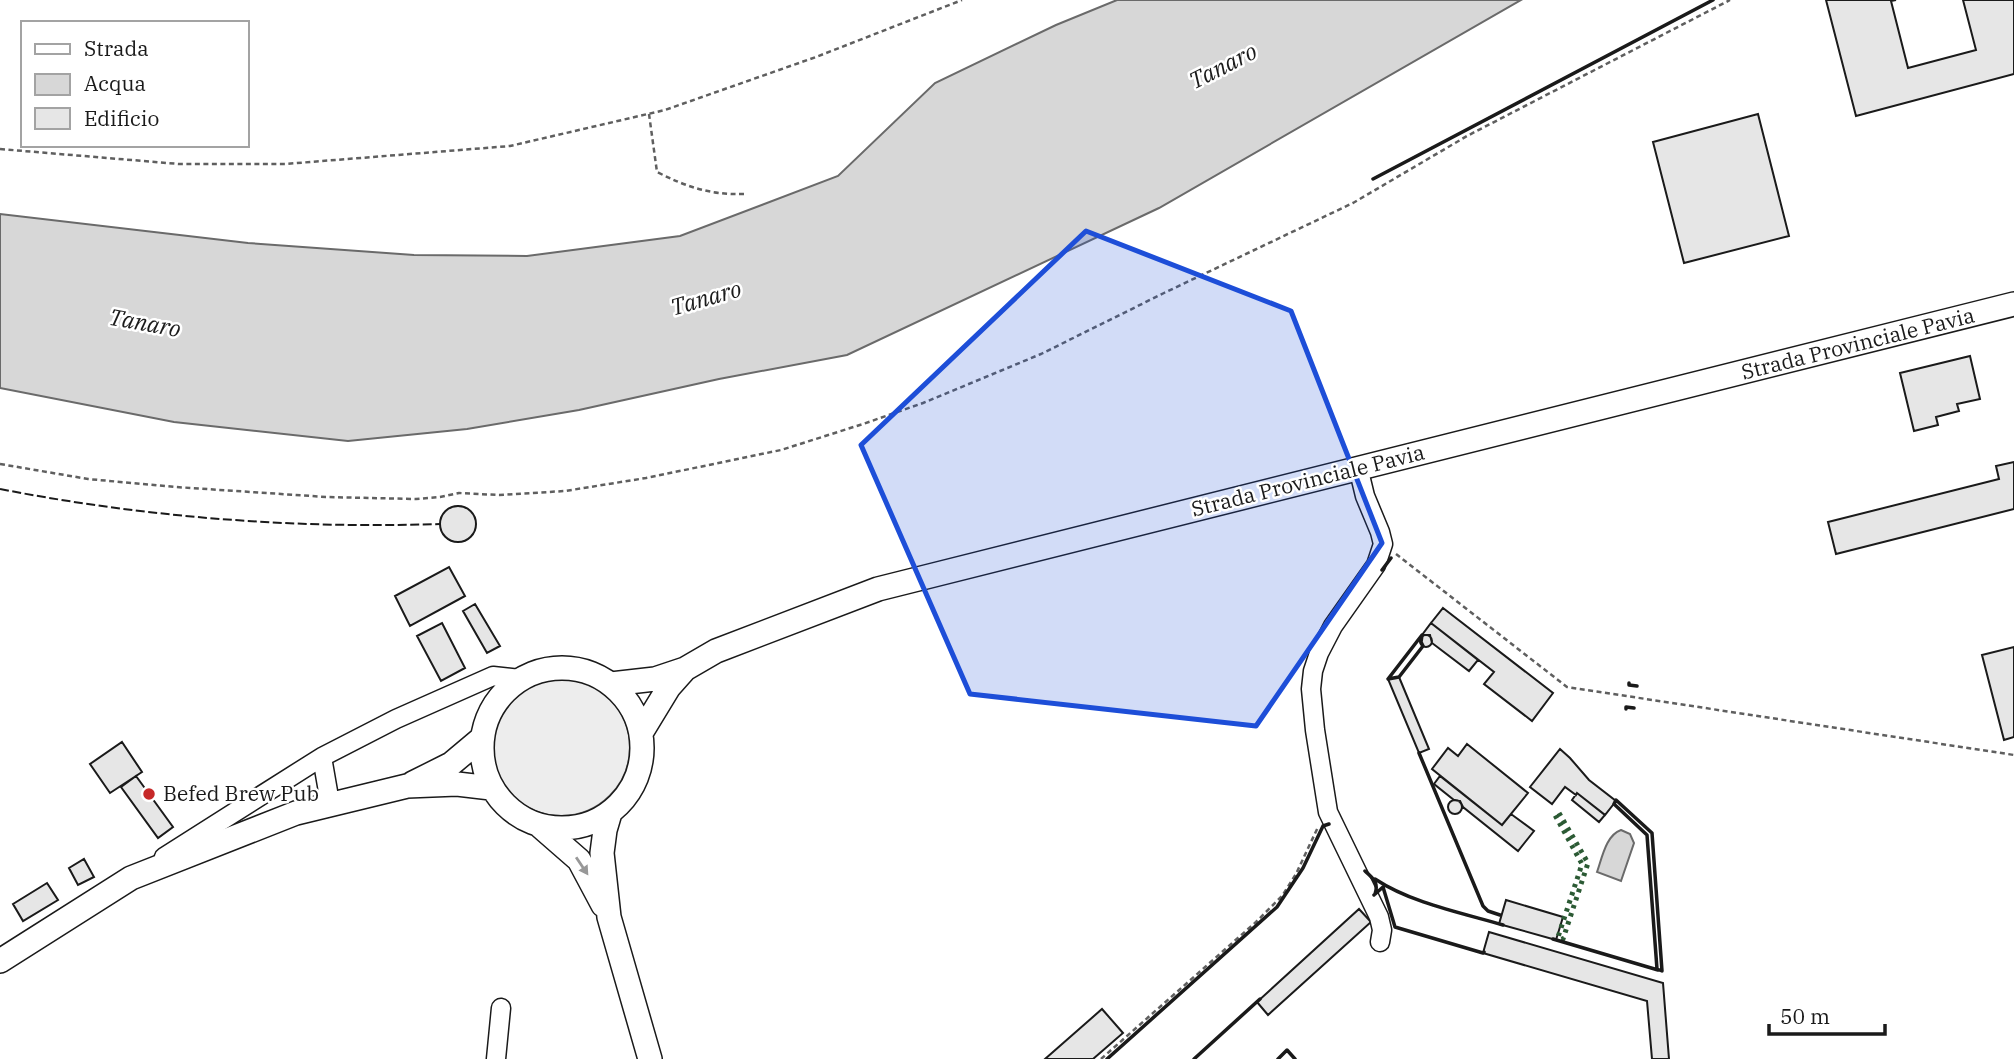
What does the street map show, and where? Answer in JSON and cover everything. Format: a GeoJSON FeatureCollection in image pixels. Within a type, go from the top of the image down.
{"type":"FeatureCollection","features":[{"type":"Feature","properties":{"kind":"main road","name":"Strada Provinciale Pavia"},"geometry":{"type":"LineString","coordinates":[[611,684],[655,679],[685,669],[716,651],[878,589],[2014,304]]}},
{"type":"Feature","properties":{"kind":"main road"},"geometry":{"type":"LineString","coordinates":[[566,667],[590,672],[611,684],[625,698],[635,714],[641,733],[642,755],[637,778],[626,797],[610,813],[589,825],[564,829],[540,826],[521,818],[504,805],[491,788],[482,764],[482,738],[488,715],[501,694],[520,679],[542,669],[566,667]]}},
{"type":"Feature","properties":{"kind":"main road"},"geometry":{"type":"LineString","coordinates":[[641,733],[669,687],[685,669]]}},
{"type":"Feature","properties":{"kind":"main road"},"geometry":{"type":"LineString","coordinates":[[407,786],[451,764],[482,738]]}},
{"type":"Feature","properties":{"kind":"main road"},"geometry":{"type":"LineString","coordinates":[[0,961],[131,878],[296,813],[407,786],[457,784],[491,788]]}},
{"type":"Feature","properties":{"kind":"main road"},"geometry":{"type":"LineString","coordinates":[[610,813],[603,853],[610,917],[650,1059]]}},
{"type":"Feature","properties":{"kind":"main road"},"geometry":{"type":"LineString","coordinates":[[540,826],[579,860],[610,917]]}},
{"type":"Feature","properties":{"kind":"street"},"geometry":{"type":"LineString","coordinates":[[1358,467],[1365,496],[1383,544],[1376,565],[1319,653],[1312,671],[1312,708],[1324,792],[1331,818],[1379,916],[1381,942]]}},
{"type":"Feature","properties":{"kind":"street"},"geometry":{"type":"LineString","coordinates":[[131,878],[322,757],[396,719],[493,676],[520,679]]}},
{"type":"Feature","properties":{"kind":"street"},"geometry":{"type":"LineString","coordinates":[[322,757],[330,803]]}},
{"type":"Feature","properties":{"kind":"street"},"geometry":{"type":"LineString","coordinates":[[1324,792],[1324,814]]}},
{"type":"Feature","properties":{"kind":"street"},"geometry":{"type":"LineString","coordinates":[[496,1059],[501,1008]]}},
{"type":"Feature","properties":{"kind":"path"},"geometry":{"type":"LineString","coordinates":[[0,149],[180,164],[285,163],[510,146],[666,110],[816,57],[962,0]]}},
{"type":"Feature","properties":{"kind":"path"},"geometry":{"type":"LineString","coordinates":[[0,464],[88,479],[176,487],[326,498],[416,499],[459,493],[499,495],[565,491],[646,478],[781,450],[923,403],[1041,354],[1353,203],[1467,136],[1730,0]]}},
{"type":"Feature","properties":{"kind":"path"},"geometry":{"type":"LineString","coordinates":[[649,114],[657,172],[684,185],[719,194],[744,194]]}},
{"type":"Feature","properties":{"kind":"path"},"geometry":{"type":"LineString","coordinates":[[1401,557],[1567,687],[2014,755]]}},
{"type":"Feature","properties":{"kind":"path"},"geometry":{"type":"LineString","coordinates":[[1101,1059],[1282,897],[1296,874],[1324,814]]}},
{"type":"Feature","properties":{"kind":"highlighted area"},"geometry":{"type":"Polygon","coordinates":[[[1086,231],[1291,311],[1382,543],[1256,726],[970,694],[861,445],[1086,231]]]}},
{"type":"Feature","properties":{"kind":"shaded area"},"geometry":{"type":"Polygon","coordinates":[[[561,678],[587,683],[610,698],[625,721],[630,747],[625,773],[610,796],[587,811],[561,816],[535,811],[512,796],[497,773],[492,747],[497,721],[512,698],[535,683],[561,678]]]}},
{"type":"Feature","properties":{"kind":"water","name":"Tanaro"},"geometry":{"type":"Polygon","coordinates":[[[1117,0],[1521,0],[1159,208],[847,355],[719,379],[579,410],[467,429],[348,441],[174,422],[0,388],[0,214],[248,243],[414,255],[527,256],[680,236],[838,176],[935,83],[1056,25],[1117,0]]]}},
{"type":"Feature","properties":{"kind":"water"},"geometry":{"type":"Polygon","coordinates":[[[1621,830],[1630,834],[1634,843],[1621,881],[1597,872],[1608,842],[1621,830]]]}},
{"type":"Feature","properties":{"kind":"building"},"geometry":{"type":"Polygon","coordinates":[[[1826,0],[1896,0],[1891,1],[1908,68],[1976,50],[1963,0],[2014,0],[2014,74],[1856,116],[1826,0]]]}},
{"type":"Feature","properties":{"kind":"building"},"geometry":{"type":"Polygon","coordinates":[[[1758,114],[1789,236],[1684,263],[1653,142],[1758,114]]]}},
{"type":"Feature","properties":{"kind":"building"},"geometry":{"type":"Polygon","coordinates":[[[1970,356],[1980,399],[1957,404],[1959,411],[1936,417],[1938,425],[1914,431],[1900,373],[1970,356]]]}},
{"type":"Feature","properties":{"kind":"building"},"geometry":{"type":"Polygon","coordinates":[[[2014,462],[2014,509],[1836,554],[1828,522],[1999,479],[1996,466],[2014,462]]]}},
{"type":"Feature","properties":{"kind":"building"},"geometry":{"type":"Polygon","coordinates":[[[458,506],[471,511],[476,524],[471,537],[458,542],[445,537],[440,524],[445,511],[458,506]]]}},
{"type":"Feature","properties":{"kind":"building"},"geometry":{"type":"Polygon","coordinates":[[[449,567],[465,596],[410,626],[395,596],[449,567]]]}},
{"type":"Feature","properties":{"kind":"building"},"geometry":{"type":"Polygon","coordinates":[[[475,604],[500,646],[487,653],[463,611],[475,604]]]}},
{"type":"Feature","properties":{"kind":"building"},"geometry":{"type":"Polygon","coordinates":[[[1443,608],[1553,693],[1532,721],[1484,684],[1494,672],[1431,623],[1443,608]]]}},
{"type":"Feature","properties":{"kind":"building"},"geometry":{"type":"Polygon","coordinates":[[[442,623],[465,668],[441,681],[417,636],[442,623]]]}},
{"type":"Feature","properties":{"kind":"building"},"geometry":{"type":"Polygon","coordinates":[[[1431,623],[1478,660],[1469,671],[1432,643],[1430,635],[1422,635],[1431,623]]]}},
{"type":"Feature","properties":{"kind":"building"},"geometry":{"type":"Polygon","coordinates":[[[1426,635],[1432,641],[1426,647],[1420,641],[1426,635]]]}},
{"type":"Feature","properties":{"kind":"building"},"geometry":{"type":"Polygon","coordinates":[[[2014,647],[2014,737],[2004,740],[1982,655],[2014,647]]]}},
{"type":"Feature","properties":{"kind":"building"},"geometry":{"type":"Polygon","coordinates":[[[1399,677],[1429,749],[1419,753],[1388,679],[1399,677]]]}},
{"type":"Feature","properties":{"kind":"building"},"geometry":{"type":"Polygon","coordinates":[[[122,742],[142,772],[110,793],[90,764],[122,742]]]}},
{"type":"Feature","properties":{"kind":"building"},"geometry":{"type":"Polygon","coordinates":[[[1467,744],[1528,793],[1502,825],[1432,769],[1448,748],[1458,756],[1467,744]]]}},
{"type":"Feature","properties":{"kind":"building"},"geometry":{"type":"Polygon","coordinates":[[[1560,749],[1589,780],[1616,801],[1605,815],[1565,787],[1552,804],[1530,787],[1560,749]]]}},
{"type":"Feature","properties":{"kind":"building"},"geometry":{"type":"Polygon","coordinates":[[[136,776],[173,827],[158,838],[121,787],[136,776]]]}},
{"type":"Feature","properties":{"kind":"building"},"geometry":{"type":"Polygon","coordinates":[[[1440,776],[1502,825],[1511,814],[1534,831],[1518,851],[1463,807],[1460,801],[1454,800],[1434,784],[1440,776]]]}},
{"type":"Feature","properties":{"kind":"building"},"geometry":{"type":"Polygon","coordinates":[[[1577,793],[1605,815],[1599,822],[1572,800],[1577,793]]]}},
{"type":"Feature","properties":{"kind":"building"},"geometry":{"type":"Polygon","coordinates":[[[1452,800],[1458,800],[1462,807],[1458,814],[1452,814],[1448,810],[1448,804],[1452,800]]]}},
{"type":"Feature","properties":{"kind":"building"},"geometry":{"type":"Polygon","coordinates":[[[84,859],[94,877],[78,885],[69,868],[84,859]]]}},
{"type":"Feature","properties":{"kind":"building"},"geometry":{"type":"Polygon","coordinates":[[[47,883],[58,900],[23,921],[13,904],[47,883]]]}},
{"type":"Feature","properties":{"kind":"building"},"geometry":{"type":"Polygon","coordinates":[[[1506,900],[1563,917],[1556,940],[1499,924],[1506,900]]]}},
{"type":"Feature","properties":{"kind":"building"},"geometry":{"type":"Polygon","coordinates":[[[1359,909],[1371,922],[1268,1015],[1257,1002],[1359,909]]]}},
{"type":"Feature","properties":{"kind":"building"},"geometry":{"type":"Polygon","coordinates":[[[1489,932],[1663,983],[1669,1059],[1652,1059],[1647,1001],[1483,953],[1489,932]]]}},
{"type":"Feature","properties":{"kind":"building"},"geometry":{"type":"Polygon","coordinates":[[[1102,1009],[1123,1033],[1093,1059],[1045,1059],[1102,1009]]]}},
{"type":"Feature","properties":{"kind":"hedge"},"geometry":{"type":"LineString","coordinates":[[1559,813],[1588,863],[1563,939],[1558,937],[1582,864],[1555,815],[1559,813]]}},
{"type":"Feature","properties":{"kind":"fence"},"geometry":{"type":"LineString","coordinates":[[0,489],[109,507],[219,519],[329,525],[440,524]]}},
{"type":"Feature","properties":{"kind":"wall"},"geometry":{"type":"LineString","coordinates":[[1373,179],[1713,0]]}},
{"type":"Feature","properties":{"kind":"wall"},"geometry":{"type":"LineString","coordinates":[[1382,570],[1391,558]]}},
{"type":"Feature","properties":{"kind":"wall"},"geometry":{"type":"LineString","coordinates":[[1422,635],[1423,646],[1399,677],[1388,679],[1422,635]]}},
{"type":"Feature","properties":{"kind":"wall"},"geometry":{"type":"LineString","coordinates":[[1629,683],[1637,686]]}},
{"type":"Feature","properties":{"kind":"wall"},"geometry":{"type":"LineString","coordinates":[[1626,709],[1634,708]]}},
{"type":"Feature","properties":{"kind":"wall"},"geometry":{"type":"LineString","coordinates":[[1419,753],[1483,906],[1500,915]]}},
{"type":"Feature","properties":{"kind":"wall"},"geometry":{"type":"LineString","coordinates":[[1616,800],[1652,833],[1662,971],[1657,969],[1647,835],[1614,804],[1616,800]]}},
{"type":"Feature","properties":{"kind":"wall"},"geometry":{"type":"LineString","coordinates":[[1107,1059],[1277,907],[1303,868],[1323,826],[1329,824]]}},
{"type":"Feature","properties":{"kind":"wall"},"geometry":{"type":"LineString","coordinates":[[1365,871],[1376,884],[1375,894]]}},
{"type":"Feature","properties":{"kind":"wall"},"geometry":{"type":"LineString","coordinates":[[1375,879],[1404,895],[1503,925]]}},
{"type":"Feature","properties":{"kind":"wall"},"geometry":{"type":"LineString","coordinates":[[1374,895],[1383,887],[1395,927],[1484,952]]}},
{"type":"Feature","properties":{"kind":"wall"},"geometry":{"type":"LineString","coordinates":[[1553,939],[1658,970]]}},
{"type":"Feature","properties":{"kind":"wall"},"geometry":{"type":"LineString","coordinates":[[1194,1059],[1260,999]]}},
{"type":"Feature","properties":{"kind":"wall"},"geometry":{"type":"LineString","coordinates":[[1278,1059],[1287,1050],[1295,1059]]}},
{"type":"Feature","properties":{"kind":"place","name":"Befed Brew Pub"},"geometry":{"type":"Point","coordinates":[149,794]}}]}
